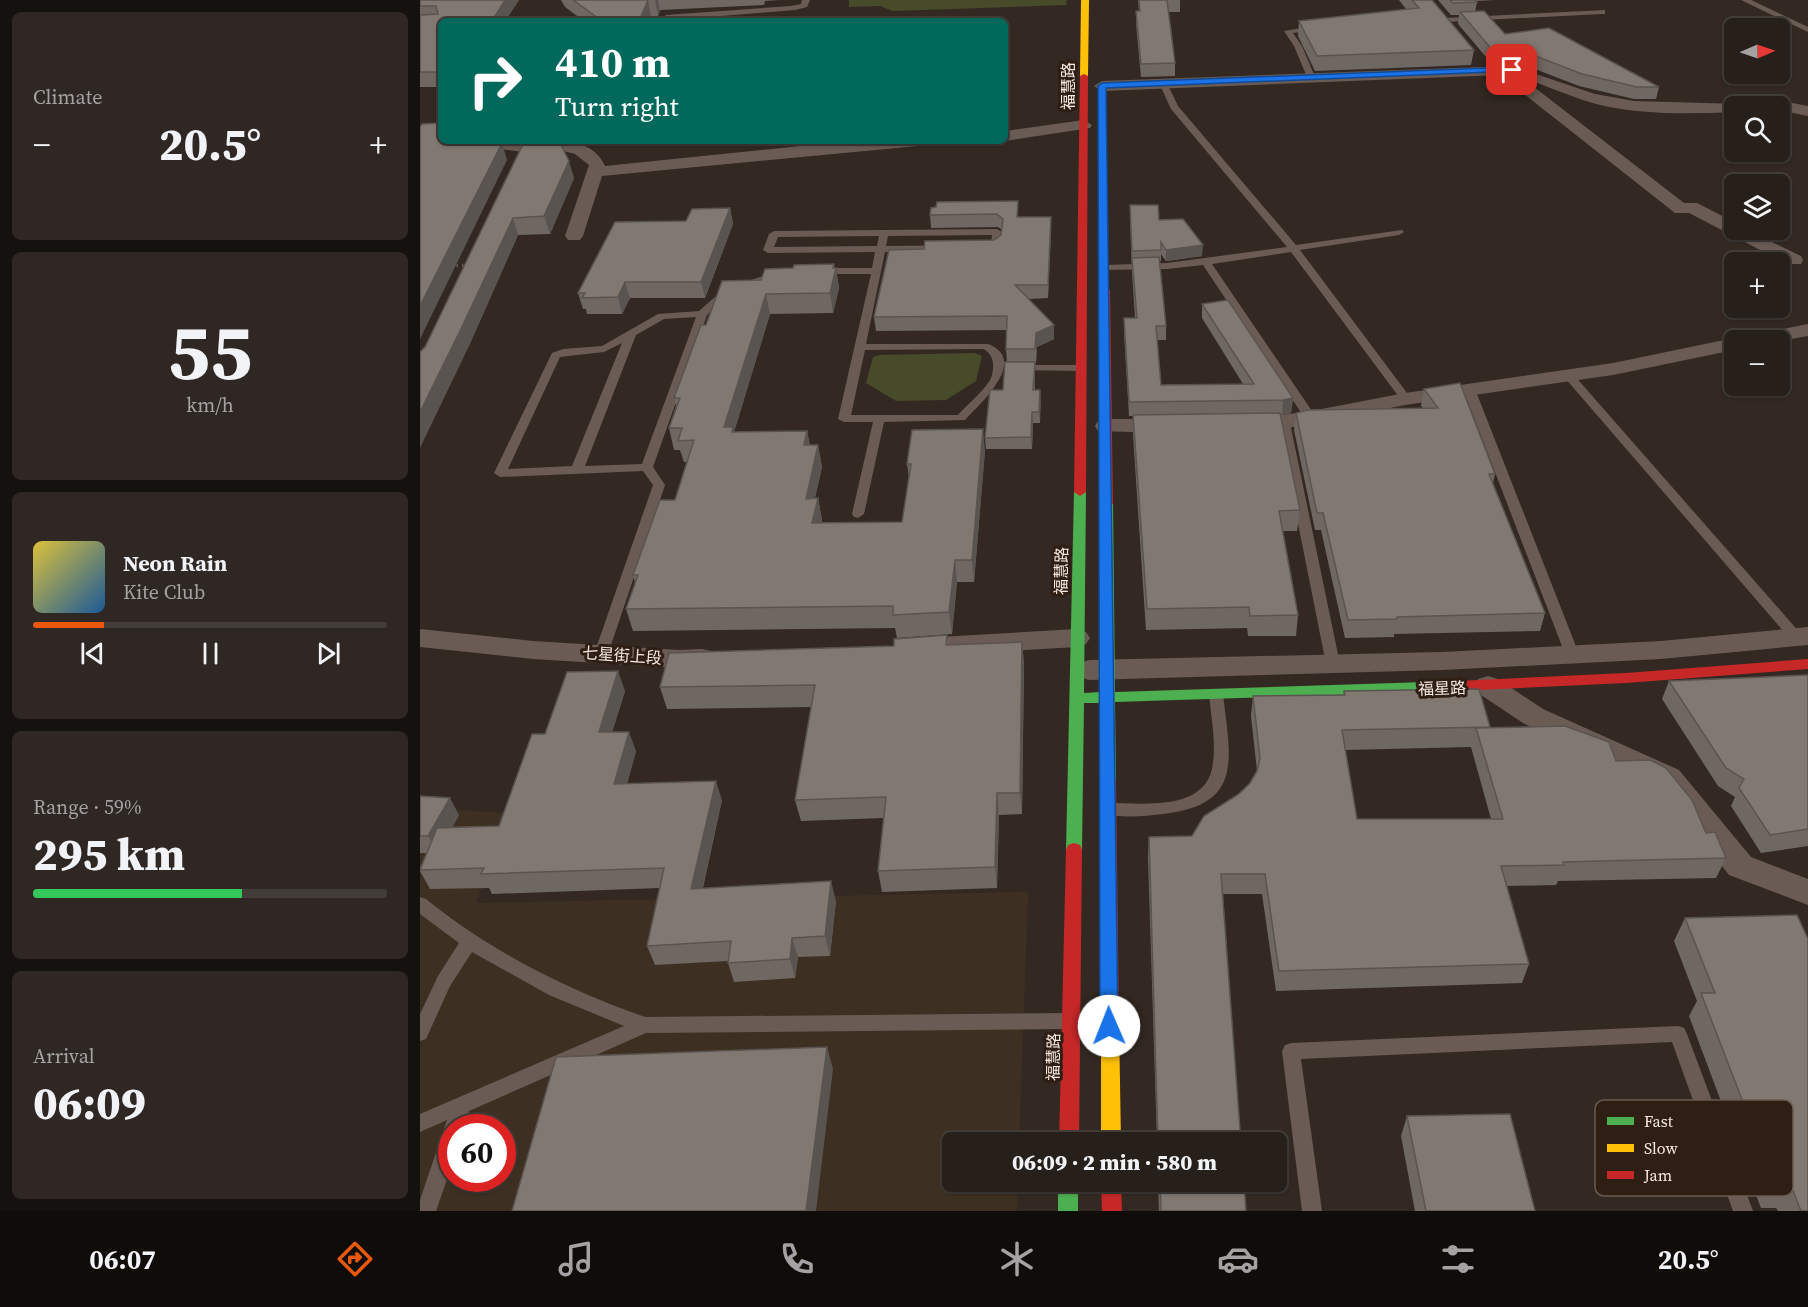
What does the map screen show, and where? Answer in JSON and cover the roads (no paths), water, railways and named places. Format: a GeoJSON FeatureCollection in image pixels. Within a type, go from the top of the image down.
{"type":"FeatureCollection","features":[{"type":"Feature","properties":{"kind":"main road","name":"福慧路"},"geometry":{"type":"LineString","coordinates":[[1069,1132],[1082,368],[1085,0]]}},
{"type":"Feature","properties":{"kind":"main road"},"geometry":{"type":"LineString","coordinates":[[1104,262],[1111,1132]]}},
{"type":"Feature","properties":{"kind":"main road","name":"福星路"},"geometry":{"type":"LineString","coordinates":[[1076,698],[1488,686],[1676,677],[1808,664]]}},
{"type":"Feature","properties":{"kind":"main road"},"geometry":{"type":"LineString","coordinates":[[1068,1192],[1068,1211]]}},
{"type":"Feature","properties":{"kind":"main road"},"geometry":{"type":"LineString","coordinates":[[1111,1192],[1112,1211]]}},
{"type":"Feature","properties":{"kind":"street"},"geometry":{"type":"LineString","coordinates":[[1434,7],[1459,36]]}},
{"type":"Feature","properties":{"kind":"street"},"geometry":{"type":"LineString","coordinates":[[1472,53],[1681,209],[1691,207],[1724,224]]}},
{"type":"Feature","properties":{"kind":"street"},"geometry":{"type":"LineString","coordinates":[[1102,86],[1512,70],[1538,77],[1585,96],[1630,106],[1678,110],[1724,108]]}},
{"type":"Feature","properties":{"kind":"street"},"geometry":{"type":"LineString","coordinates":[[1790,108],[1808,111]]}},
{"type":"Feature","properties":{"kind":"street"},"geometry":{"type":"LineString","coordinates":[[1008,136],[1084,126]]}},
{"type":"Feature","properties":{"kind":"street"},"geometry":{"type":"LineString","coordinates":[[514,169],[526,144]]}},
{"type":"Feature","properties":{"kind":"street"},"geometry":{"type":"LineString","coordinates":[[553,144],[588,154],[597,165],[574,236]]}},
{"type":"Feature","properties":{"kind":"street"},"geometry":{"type":"LineString","coordinates":[[595,172],[877,144]]}},
{"type":"Feature","properties":{"kind":"street"},"geometry":{"type":"LineString","coordinates":[[1753,240],[1803,263]]}},
{"type":"Feature","properties":{"kind":"street"},"geometry":{"type":"LineString","coordinates":[[1790,333],[1808,330]]}},
{"type":"Feature","properties":{"kind":"street"},"geometry":{"type":"LineString","coordinates":[[1223,425],[1284,423],[1406,399],[1666,360],[1724,346]]}},
{"type":"Feature","properties":{"kind":"street"},"geometry":{"type":"LineString","coordinates":[[1106,426],[1188,425]]}},
{"type":"Feature","properties":{"kind":"street","name":"福星路"},"geometry":{"type":"LineString","coordinates":[[1076,670],[1333,664],[1661,650],[1802,637]]}},
{"type":"Feature","properties":{"kind":"street","name":"七星街上段"},"geometry":{"type":"LineString","coordinates":[[420,638],[680,659],[723,657]]}},
{"type":"Feature","properties":{"kind":"street"},"geometry":{"type":"LineString","coordinates":[[910,648],[1077,638]]}},
{"type":"Feature","properties":{"kind":"street"},"geometry":{"type":"LineString","coordinates":[[1488,686],[1533,716],[1669,778],[1740,866],[1808,892]]}},
{"type":"Feature","properties":{"kind":"lane"},"geometry":{"type":"LineString","coordinates":[[666,18],[796,8],[804,5],[806,0]]}},
{"type":"Feature","properties":{"kind":"lane"},"geometry":{"type":"LineString","coordinates":[[1745,0],[1808,30]]}},
{"type":"Feature","properties":{"kind":"lane"},"geometry":{"type":"LineString","coordinates":[[1445,20],[1602,12]]}},
{"type":"Feature","properties":{"kind":"lane"},"geometry":{"type":"LineString","coordinates":[[1311,77],[1298,46],[1288,31],[1321,28]]}},
{"type":"Feature","properties":{"kind":"lane"},"geometry":{"type":"LineString","coordinates":[[1163,83],[1174,106],[1293,248],[1406,399]]}},
{"type":"Feature","properties":{"kind":"lane"},"geometry":{"type":"LineString","coordinates":[[997,232],[995,248],[881,249],[768,250],[774,234],[997,232]]}},
{"type":"Feature","properties":{"kind":"lane"},"geometry":{"type":"LineString","coordinates":[[1104,262],[1167,266],[1399,232]]}},
{"type":"Feature","properties":{"kind":"lane"},"geometry":{"type":"LineString","coordinates":[[860,347],[984,346],[997,353],[996,379],[961,418],[844,419],[884,233]]}},
{"type":"Feature","properties":{"kind":"lane"},"geometry":{"type":"LineString","coordinates":[[1206,262],[1310,417]]}},
{"type":"Feature","properties":{"kind":"lane"},"geometry":{"type":"LineString","coordinates":[[808,271],[876,272]]}},
{"type":"Feature","properties":{"kind":"lane"},"geometry":{"type":"LineString","coordinates":[[647,468],[702,314],[723,295],[738,287],[768,276],[788,273]]}},
{"type":"Feature","properties":{"kind":"lane"},"geometry":{"type":"LineString","coordinates":[[647,468],[500,473],[554,357],[562,352],[608,348],[662,316],[702,314]]}},
{"type":"Feature","properties":{"kind":"lane"},"geometry":{"type":"LineString","coordinates":[[577,470],[631,334]]}},
{"type":"Feature","properties":{"kind":"lane"},"geometry":{"type":"LineString","coordinates":[[997,368],[1082,368]]}},
{"type":"Feature","properties":{"kind":"lane"},"geometry":{"type":"LineString","coordinates":[[1569,376],[1802,637]]}},
{"type":"Feature","properties":{"kind":"lane"},"geometry":{"type":"LineString","coordinates":[[1469,389],[1572,654]]}},
{"type":"Feature","properties":{"kind":"lane"},"geometry":{"type":"LineString","coordinates":[[858,514],[879,419]]}},
{"type":"Feature","properties":{"kind":"lane"},"geometry":{"type":"LineString","coordinates":[[1284,423],[1333,664]]}},
{"type":"Feature","properties":{"kind":"lane"},"geometry":{"type":"LineString","coordinates":[[602,654],[659,485],[647,468]]}},
{"type":"Feature","properties":{"kind":"lane"},"geometry":{"type":"LineString","coordinates":[[1108,809],[1177,808],[1189,804],[1209,791],[1216,783],[1221,765],[1216,694]]}},
{"type":"Feature","properties":{"kind":"lane"},"geometry":{"type":"LineString","coordinates":[[420,904],[469,942],[517,972],[599,1010],[645,1025],[1070,1021]]}},
{"type":"Feature","properties":{"kind":"lane"},"geometry":{"type":"LineString","coordinates":[[420,1033],[444,981],[469,942]]}},
{"type":"Feature","properties":{"kind":"lane"},"geometry":{"type":"LineString","coordinates":[[420,1124],[645,1025]]}},
{"type":"Feature","properties":{"kind":"lane"},"geometry":{"type":"LineString","coordinates":[[1312,1211],[1291,1051],[1678,1034],[1702,1100]]}},
{"type":"Feature","properties":{"kind":"lane"},"geometry":{"type":"LineString","coordinates":[[459,1114],[462,1105]]}},
{"type":"Feature","properties":{"kind":"lane"},"geometry":{"type":"LineString","coordinates":[[426,1211],[438,1176]]}},
{"type":"Feature","properties":{"kind":"lane"},"geometry":{"type":"LineString","coordinates":[[1737,1196],[1743,1211]]}}]}
